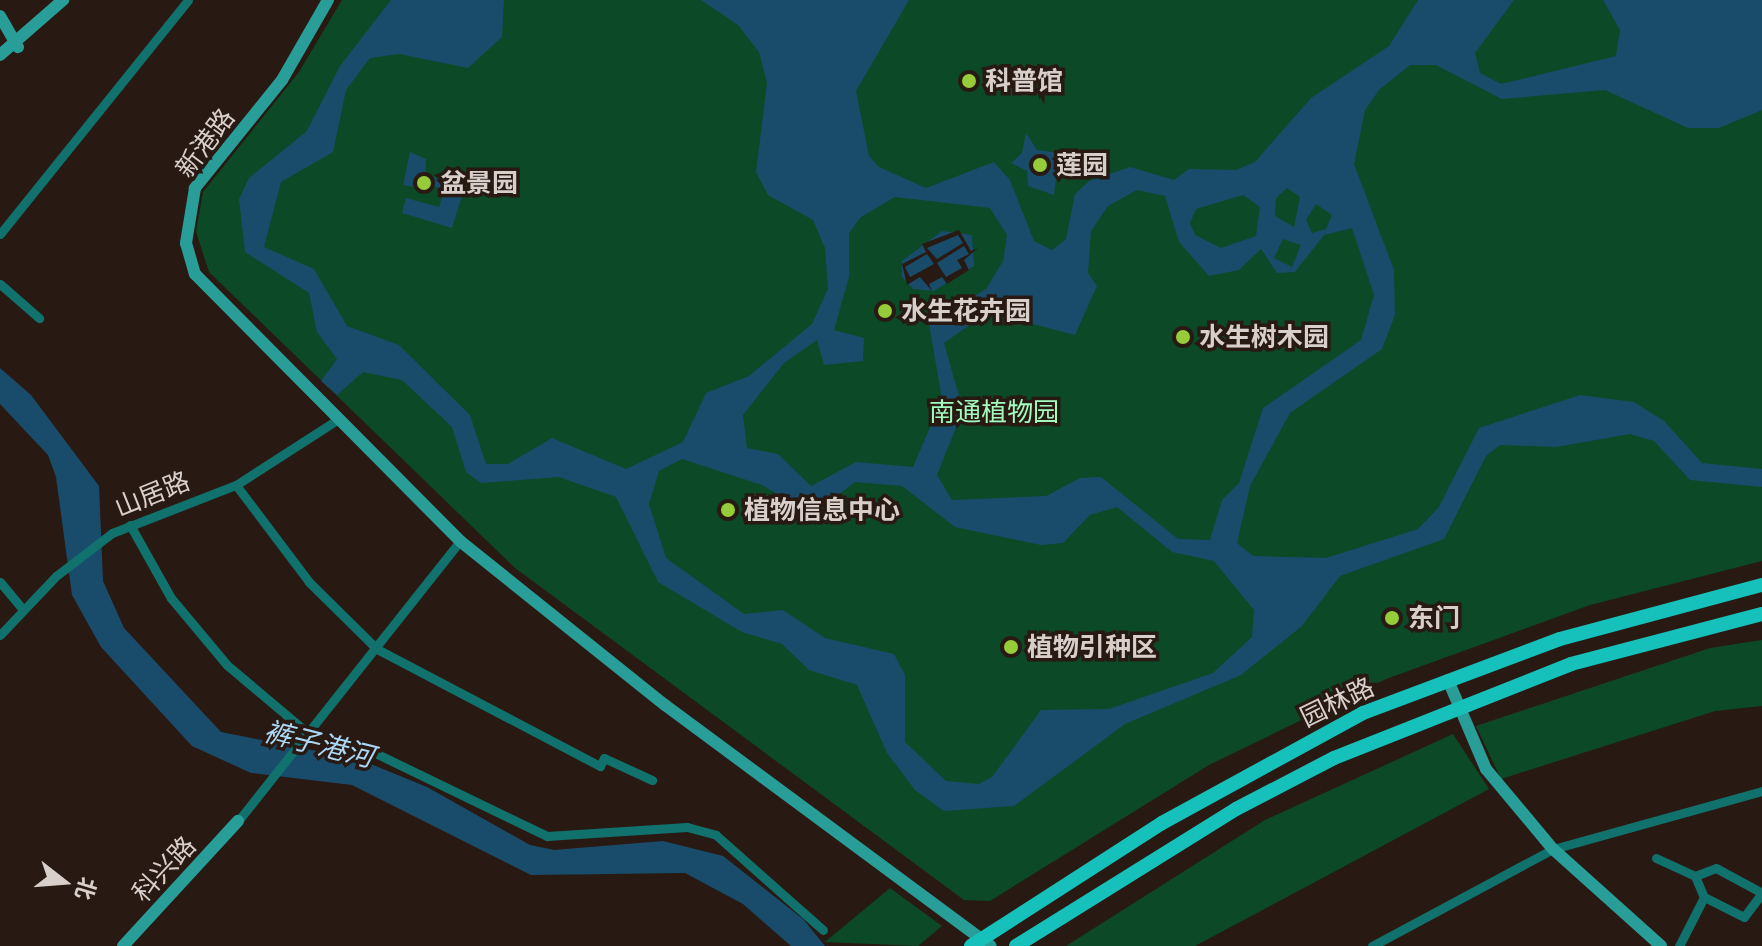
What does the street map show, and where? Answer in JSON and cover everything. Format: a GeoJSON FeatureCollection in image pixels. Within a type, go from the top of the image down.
{"type":"FeatureCollection","features":[{"type":"Feature","properties":{"kind":"main road","name":"园林路"},"geometry":{"type":"LineString","coordinates":[[982,943],[1162,823],[1345,722],[1560,639],[1762,585]]}},
{"type":"Feature","properties":{"kind":"main road","name":"园林路"},"geometry":{"type":"LineString","coordinates":[[1016,946],[1236,809],[1459,705],[1571,664],[1762,614]]}},
{"type":"Feature","properties":{"kind":"street"},"geometry":{"type":"LineString","coordinates":[[0,55],[18,47],[63,0]]}},
{"type":"Feature","properties":{"kind":"street"},"geometry":{"type":"LineString","coordinates":[[0,234],[188,0]]}},
{"type":"Feature","properties":{"kind":"street","name":"新港路"},"geometry":{"type":"LineString","coordinates":[[328,0],[282,80],[195,188],[186,243],[195,274],[460,541],[665,705],[982,943]]}},
{"type":"Feature","properties":{"kind":"street"},"geometry":{"type":"LineString","coordinates":[[0,16],[18,47]]}},
{"type":"Feature","properties":{"kind":"street"},"geometry":{"type":"LineString","coordinates":[[0,284],[39,318]]}},
{"type":"Feature","properties":{"kind":"street","name":"山居路"},"geometry":{"type":"LineString","coordinates":[[0,635],[56,576],[112,533],[236,485],[337,420]]}},
{"type":"Feature","properties":{"kind":"street"},"geometry":{"type":"LineString","coordinates":[[236,485],[309,582],[377,649],[600,766],[604,758],[652,780]]}},
{"type":"Feature","properties":{"kind":"street"},"geometry":{"type":"LineString","coordinates":[[130,525],[171,598],[227,665],[307,738],[369,750],[547,836],[687,827],[716,835],[823,930]]}},
{"type":"Feature","properties":{"kind":"street"},"geometry":{"type":"LineString","coordinates":[[238,821],[307,738],[460,541]]}},
{"type":"Feature","properties":{"kind":"street"},"geometry":{"type":"LineString","coordinates":[[0,582],[23,609]]}},
{"type":"Feature","properties":{"kind":"street"},"geometry":{"type":"LineString","coordinates":[[1448,680],[1486,769],[1553,849],[1656,945]]}},
{"type":"Feature","properties":{"kind":"street"},"geometry":{"type":"LineString","coordinates":[[1372,946],[1553,849],[1762,791]]}},
{"type":"Feature","properties":{"kind":"street","name":"科兴路"},"geometry":{"type":"LineString","coordinates":[[123,946],[238,821]]}},
{"type":"Feature","properties":{"kind":"street"},"geometry":{"type":"LineString","coordinates":[[1656,858],[1695,876],[1704,897],[1744,917],[1762,893],[1716,868],[1695,876]]}},
{"type":"Feature","properties":{"kind":"street"},"geometry":{"type":"LineString","coordinates":[[1679,946],[1704,897]]}},
{"type":"Feature","properties":{"kind":"green space","name":"南通植物园"},"geometry":{"type":"Polygon","coordinates":[[[342,0],[1762,0],[1762,561],[1590,605],[1386,679],[1209,765],[990,901],[964,900],[515,568],[209,272],[196,232],[203,192],[299,72],[342,0]]]}},
{"type":"Feature","properties":{"kind":"green space"},"geometry":{"type":"Polygon","coordinates":[[[1762,640],[1762,706],[1715,711],[1501,779],[1476,726],[1710,648],[1762,640]]]}},
{"type":"Feature","properties":{"kind":"green space"},"geometry":{"type":"Polygon","coordinates":[[[1453,734],[1489,789],[1195,946],[1066,946],[1265,820],[1453,734]]]}},
{"type":"Feature","properties":{"kind":"green space"},"geometry":{"type":"Polygon","coordinates":[[[890,888],[942,926],[918,946],[825,942],[890,888]]]}},
{"type":"Feature","properties":{"kind":"water"},"geometry":{"type":"Polygon","coordinates":[[[391,0],[504,0],[502,37],[468,68],[399,54],[370,58],[346,90],[333,152],[281,182],[264,247],[314,269],[347,326],[399,345],[470,415],[486,464],[508,464],[552,438],[626,469],[683,442],[706,393],[749,376],[812,324],[828,289],[825,248],[813,220],[768,195],[756,172],[767,83],[759,52],[738,25],[701,0],[909,0],[856,91],[869,156],[879,167],[926,188],[994,162],[1010,180],[1034,241],[1052,250],[1066,239],[1075,194],[1089,181],[1130,167],[1174,180],[1189,169],[1236,170],[1255,162],[1311,98],[1389,46],[1418,0],[1514,0],[1475,53],[1480,73],[1501,84],[1616,56],[1620,30],[1603,0],[1762,0],[1762,110],[1719,128],[1688,128],[1605,90],[1502,99],[1436,65],[1410,65],[1379,90],[1365,110],[1354,164],[1394,270],[1395,315],[1382,349],[1290,413],[1250,486],[1237,543],[1253,556],[1326,558],[1418,529],[1439,507],[1479,428],[1580,395],[1634,402],[1664,421],[1702,463],[1762,469],[1762,487],[1690,480],[1654,441],[1630,434],[1556,447],[1500,445],[1486,456],[1444,539],[1340,576],[1302,626],[1241,675],[1125,724],[1014,806],[944,811],[915,790],[887,753],[857,685],[809,670],[782,644],[742,632],[658,582],[616,497],[559,477],[481,483],[466,472],[452,427],[402,380],[363,372],[337,395],[321,381],[337,359],[317,332],[309,293],[245,252],[239,199],[249,178],[307,131],[340,66],[391,0]],[[1287,188],[1276,198],[1275,216],[1294,227],[1300,197],[1287,188]],[[1137,190],[1108,206],[1091,231],[1088,273],[1097,286],[1075,335],[988,312],[944,343],[963,410],[937,475],[952,500],[1046,496],[1080,478],[1101,477],[1178,539],[1210,540],[1222,500],[1239,483],[1263,408],[1361,340],[1374,295],[1352,228],[1324,235],[1295,272],[1277,273],[1261,249],[1239,270],[1209,276],[1179,242],[1165,196],[1137,190]],[[1243,195],[1196,209],[1190,223],[1195,235],[1221,248],[1256,236],[1260,207],[1243,195]],[[895,197],[861,217],[849,233],[849,277],[834,330],[864,338],[863,361],[824,365],[817,340],[784,363],[743,415],[747,448],[778,454],[811,486],[856,462],[913,467],[942,399],[929,324],[986,289],[1003,261],[1007,235],[990,208],[895,197]],[[1316,204],[1306,220],[1312,233],[1326,229],[1332,215],[1316,204]],[[1283,239],[1274,258],[1292,267],[1301,245],[1283,239]],[[682,459],[659,471],[649,504],[666,558],[744,614],[783,610],[825,638],[894,654],[905,675],[905,742],[946,781],[979,784],[992,777],[1041,710],[1109,709],[1213,673],[1252,637],[1254,610],[1214,561],[1172,552],[1117,507],[1090,515],[1063,543],[1041,545],[955,527],[902,486],[855,482],[812,515],[762,485],[682,459]]]}},
{"type":"Feature","properties":{"kind":"water"},"geometry":{"type":"Polygon","coordinates":[[[1026,133],[1037,150],[1059,153],[1054,195],[1028,186],[1027,171],[1011,163],[1022,153],[1026,133]]]}},
{"type":"Feature","properties":{"kind":"water"},"geometry":{"type":"Polygon","coordinates":[[[410,152],[426,159],[425,187],[434,177],[446,183],[450,171],[468,177],[452,228],[402,213],[406,198],[439,207],[443,195],[435,186],[429,190],[403,185],[410,152]]]}},
{"type":"Feature","properties":{"kind":"water"},"geometry":{"type":"Polygon","coordinates":[[[942,231],[972,235],[974,266],[934,291],[913,289],[902,277],[902,261],[942,231]]]}},
{"type":"Feature","properties":{"kind":"water"},"geometry":{"type":"Polygon","coordinates":[[[0,368],[31,395],[99,486],[103,581],[124,628],[221,732],[361,760],[427,787],[530,845],[554,850],[663,841],[723,856],[803,919],[825,946],[791,946],[743,904],[685,873],[531,875],[352,785],[251,773],[192,746],[101,647],[72,595],[56,477],[48,455],[0,404],[0,368]]]}},
{"type":"Feature","properties":{"kind":"pier"},"geometry":{"type":"Polygon","coordinates":[[[959,230],[971,251],[978,248],[964,260],[969,270],[947,284],[942,277],[929,284],[932,291],[920,277],[907,285],[902,264],[926,252],[922,244],[959,230]],[[958,235],[927,248],[937,259],[963,243],[958,235]],[[964,246],[937,263],[946,277],[962,268],[957,260],[969,254],[964,246]],[[927,254],[905,267],[910,277],[934,264],[927,254]]]}},
{"type":"Feature","properties":{"kind":"place","name":"科普馆"},"geometry":{"type":"Point","coordinates":[969,81]}},
{"type":"Feature","properties":{"kind":"place","name":"莲园"},"geometry":{"type":"Point","coordinates":[1040,165]}},
{"type":"Feature","properties":{"kind":"place","name":"盆景园"},"geometry":{"type":"Point","coordinates":[424,183]}},
{"type":"Feature","properties":{"kind":"place","name":"水生花卉园"},"geometry":{"type":"Point","coordinates":[885,311]}},
{"type":"Feature","properties":{"kind":"place","name":"水生树木园"},"geometry":{"type":"Point","coordinates":[1183,337]}},
{"type":"Feature","properties":{"kind":"place","name":"植物信息中心"},"geometry":{"type":"Point","coordinates":[728,510]}},
{"type":"Feature","properties":{"kind":"place","name":"东门"},"geometry":{"type":"Point","coordinates":[1392,618]}},
{"type":"Feature","properties":{"kind":"place","name":"植物引种区"},"geometry":{"type":"Point","coordinates":[1011,647]}},
{"type":"Feature","properties":{"kind":"water label","name":"裤子港河"},"geometry":{"type":"Point","coordinates":[319,743]}}]}
